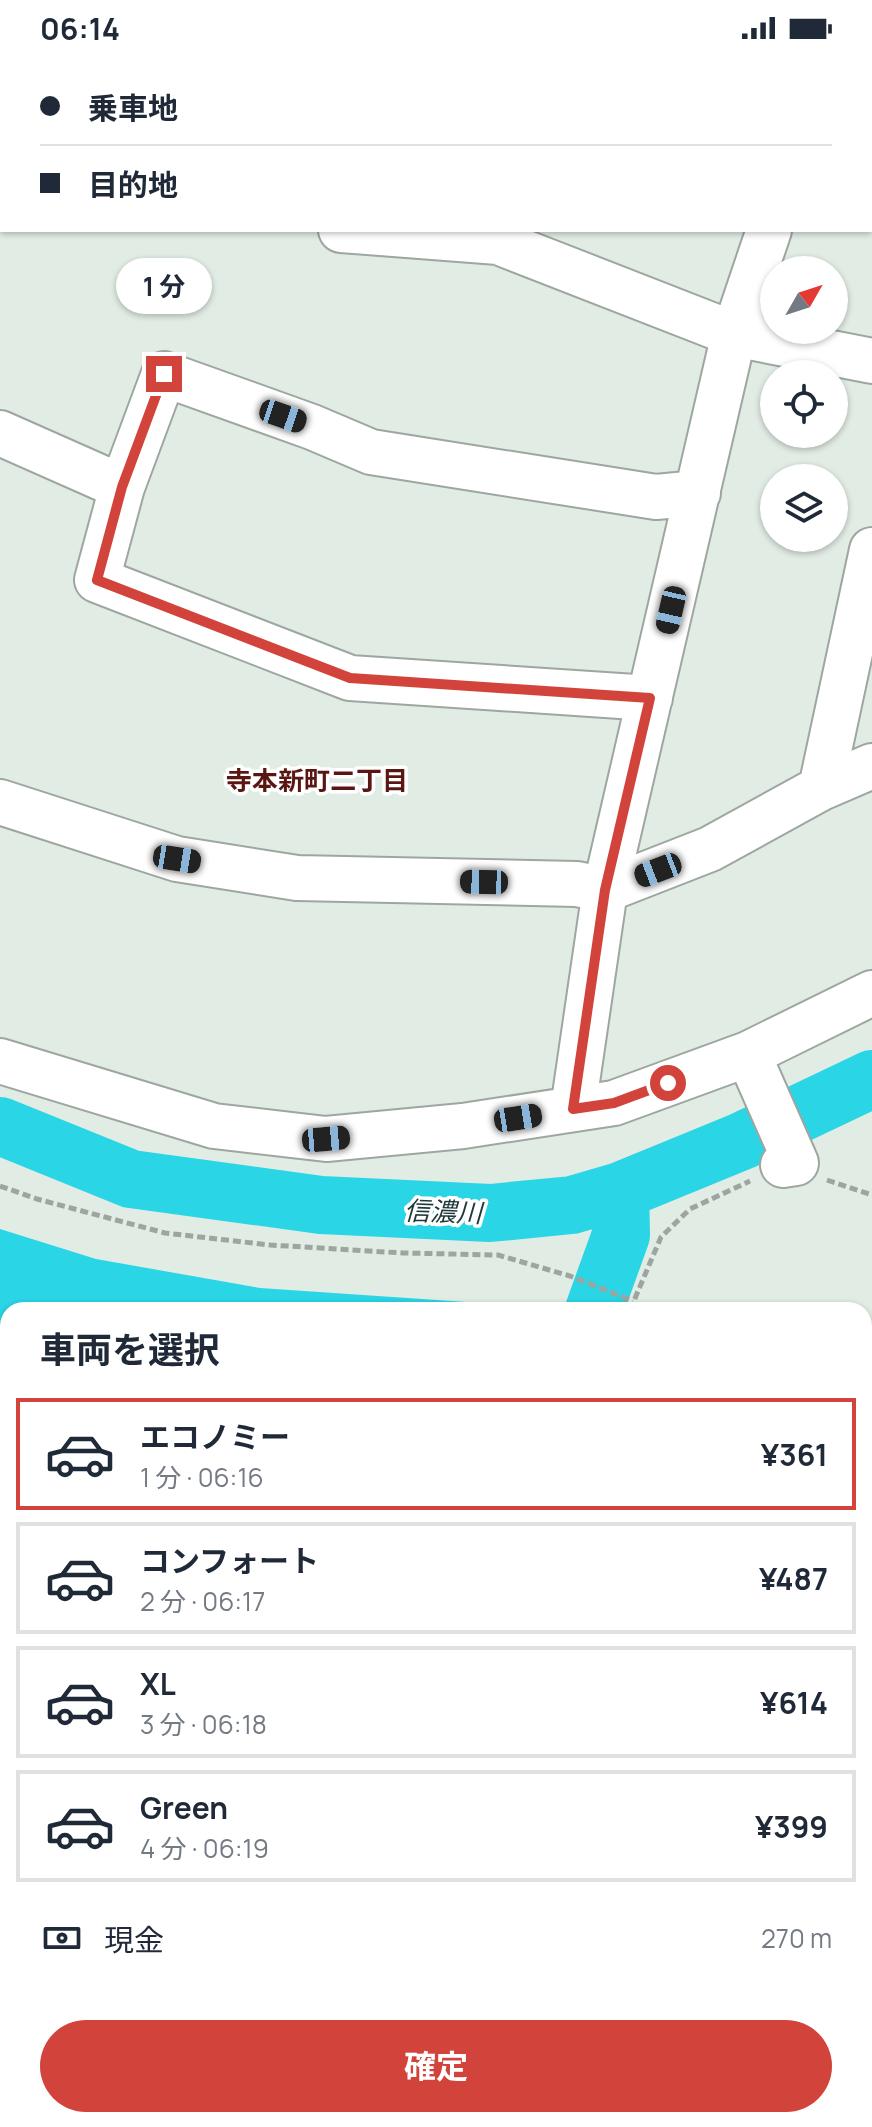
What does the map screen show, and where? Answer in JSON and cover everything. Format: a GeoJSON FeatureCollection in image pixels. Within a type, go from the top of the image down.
{"type":"FeatureCollection","features":[{"type":"Feature","properties":{"kind":"street"},"geometry":{"type":"LineString","coordinates":[[367,232],[498,242],[734,334],[872,361]]}},
{"type":"Feature","properties":{"kind":"street"},"geometry":{"type":"LineString","coordinates":[[573,1109],[605,890],[734,334],[768,232]]}},
{"type":"Feature","properties":{"kind":"street"},"geometry":{"type":"LineString","coordinates":[[650,698],[350,678],[97,580],[122,487],[164,374],[312,427],[371,452],[656,497],[698,493]]}},
{"type":"Feature","properties":{"kind":"street"},"geometry":{"type":"LineString","coordinates":[[0,433],[122,487]]}},
{"type":"Feature","properties":{"kind":"street"},"geometry":{"type":"LineString","coordinates":[[821,788],[872,550]]}},
{"type":"Feature","properties":{"kind":"street"},"geometry":{"type":"LineString","coordinates":[[0,802],[177,859],[297,878],[577,884],[605,890],[710,849],[821,788],[872,766]]}},
{"type":"Feature","properties":{"kind":"street"},"geometry":{"type":"LineString","coordinates":[[0,1061],[214,1126],[326,1139],[463,1126],[614,1103],[755,1071],[872,993]]}},
{"type":"Feature","properties":{"kind":"street"},"geometry":{"type":"LineString","coordinates":[[755,1071],[790,1159]]}},
{"type":"Feature","properties":{"kind":"path"},"geometry":{"type":"LineString","coordinates":[[0,1186],[165,1233],[270,1245],[498,1255],[570,1276],[633,1301],[661,1237],[690,1209],[790,1159],[813,1175],[872,1195]]}},
{"type":"Feature","properties":{"kind":"water"},"geometry":{"type":"Polygon","coordinates":[[[0,1229],[96,1259],[260,1288],[466,1302],[0,1302],[0,1229]]]}},
{"type":"Feature","properties":{"kind":"waterway","name":"信濃川"},"geometry":{"type":"LineString","coordinates":[[0,1126],[131,1179],[321,1205],[490,1213],[572,1205],[620,1191],[742,1141],[872,1079]]}},
{"type":"Feature","properties":{"kind":"waterway"},"geometry":{"type":"LineString","coordinates":[[597,1302],[621,1235],[620,1191]]}},
{"type":"Feature","properties":{"kind":"district","name":"寺本新町二丁目"},"geometry":{"type":"Point","coordinates":[317,780]}},
{"type":"Feature","properties":{"kind":"route"},"geometry":{"type":"LineString","coordinates":[[164,374],[122,487],[97,580],[350,678],[650,698],[605,890],[573,1109],[614,1103],[668,1083]]}}]}
